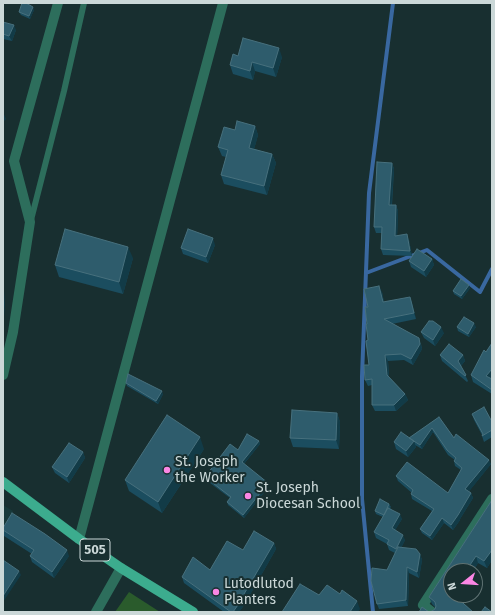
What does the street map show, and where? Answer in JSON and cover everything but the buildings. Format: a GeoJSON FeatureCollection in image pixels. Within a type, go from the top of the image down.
{"type":"FeatureCollection","features":[{"type":"Feature","properties":{"kind":"main road","name":"505"},"geometry":{"type":"LineString","coordinates":[[3,482],[79,539],[121,568],[193,612]]}},
{"type":"Feature","properties":{"kind":"street"},"geometry":{"type":"LineString","coordinates":[[3,375],[13,332],[30,222],[14,161],[58,3]]}},
{"type":"Feature","properties":{"kind":"street"},"geometry":{"type":"LineString","coordinates":[[79,539],[223,3]]}},
{"type":"Feature","properties":{"kind":"street"},"geometry":{"type":"LineString","coordinates":[[432,612],[423,605],[492,499]]}},
{"type":"Feature","properties":{"kind":"street"},"geometry":{"type":"LineString","coordinates":[[96,612],[121,568]]}},
{"type":"Feature","properties":{"kind":"lane"},"geometry":{"type":"LineString","coordinates":[[30,222],[64,91],[84,3]]}},
{"type":"Feature","properties":{"kind":"shaded area"},"geometry":{"type":"Polygon","coordinates":[[[3,505],[13,511],[3,530],[3,505]]]}},
{"type":"Feature","properties":{"kind":"green space"},"geometry":{"type":"Polygon","coordinates":[[[129,592],[160,612],[115,612],[129,592]]]}},
{"type":"Feature","properties":{"kind":"waterway"},"geometry":{"type":"LineString","coordinates":[[373,612],[362,499],[362,376],[369,193],[393,3]]}},
{"type":"Feature","properties":{"kind":"waterway"},"geometry":{"type":"LineString","coordinates":[[366,273],[427,250],[480,292],[492,269]]}},
{"type":"Feature","properties":{"kind":"place","name":"St. Joseph the Worker"},"geometry":{"type":"Point","coordinates":[167,470]}},
{"type":"Feature","properties":{"kind":"place","name":"St. Joseph Diocesan School"},"geometry":{"type":"Point","coordinates":[248,496]}},
{"type":"Feature","properties":{"kind":"place","name":"Lutodlutod Planters"},"geometry":{"type":"Point","coordinates":[216,592]}}]}
